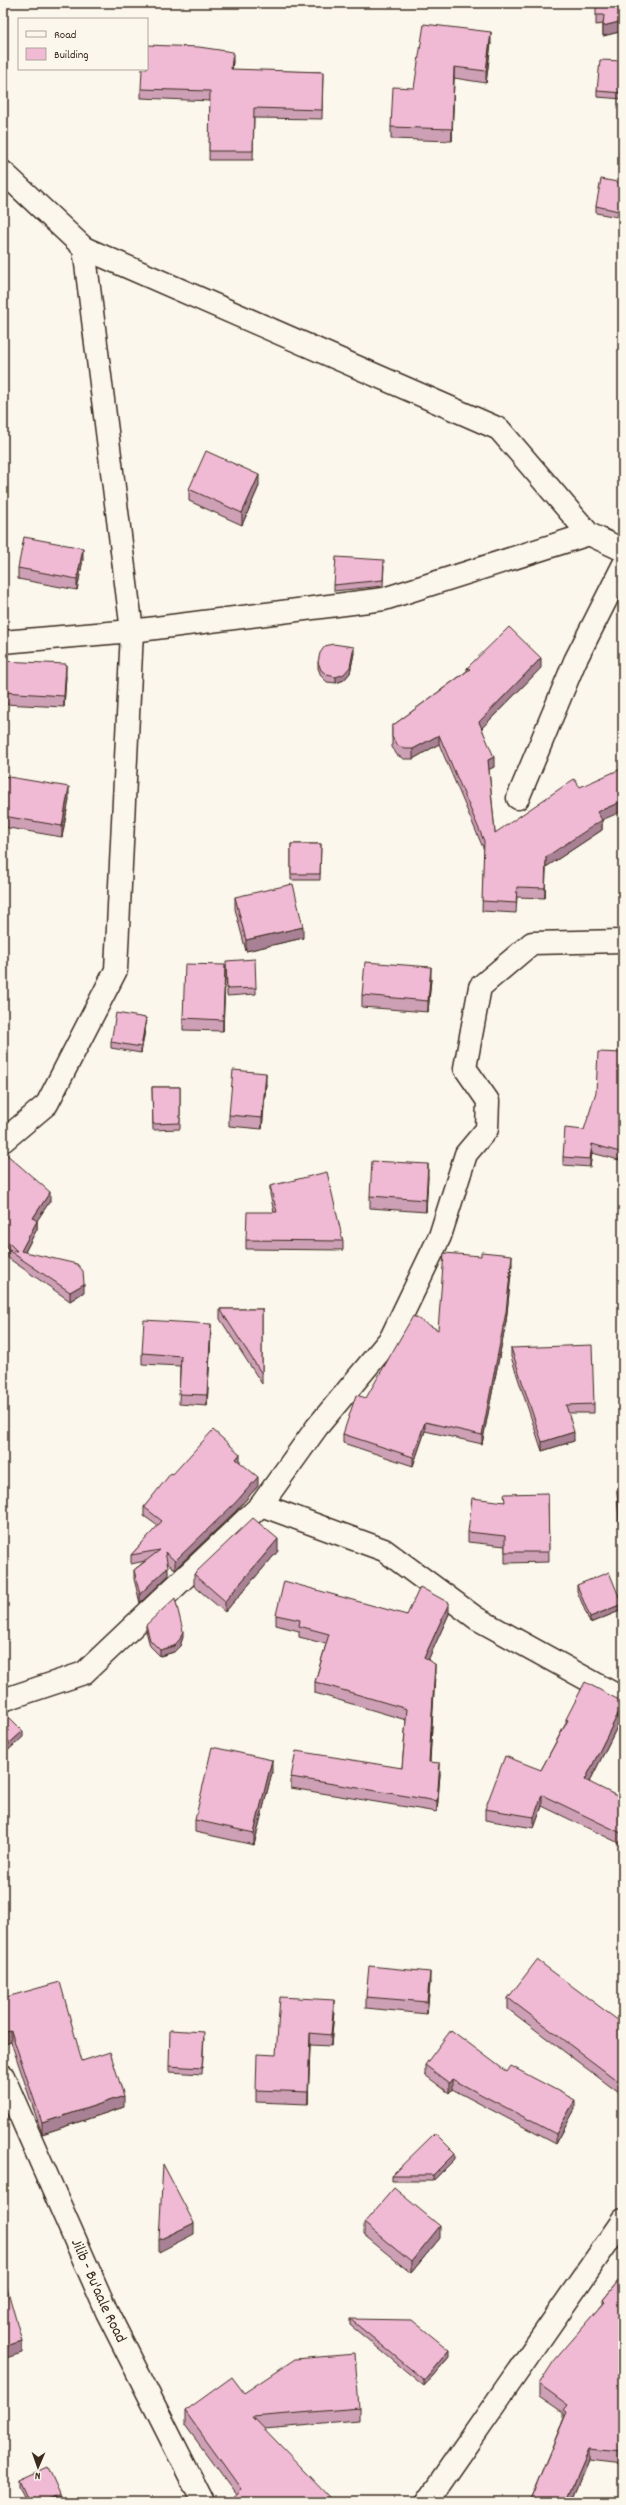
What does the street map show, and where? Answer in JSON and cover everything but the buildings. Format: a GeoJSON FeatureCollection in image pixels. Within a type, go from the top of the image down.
{"type":"FeatureCollection","features":[{"type":"Feature","properties":{"kind":"street"},"geometry":{"type":"LineString","coordinates":[[3,172],[84,248],[499,429],[589,534],[623,550]]}},
{"type":"Feature","properties":{"kind":"street"},"geometry":{"type":"LineString","coordinates":[[3,1141],[47,1104],[116,970],[132,630],[84,248]]}},
{"type":"Feature","properties":{"kind":"street"},"geometry":{"type":"LineString","coordinates":[[3,642],[132,630],[384,599],[589,534]]}},
{"type":"Feature","properties":{"kind":"street"},"geometry":{"type":"LineString","coordinates":[[518,798],[575,661],[623,566]]}},
{"type":"Feature","properties":{"kind":"street"},"geometry":{"type":"LineString","coordinates":[[3,1700],[84,1673],[261,1505],[317,1427],[391,1338],[440,1236],[466,1154],[487,1129],[488,1101],[465,1068],[480,987],[532,943],[623,941]]}},
{"type":"Feature","properties":{"kind":"street"},"geometry":{"type":"LineString","coordinates":[[261,1505],[384,1550],[476,1618],[623,1699]]}},
{"type":"Feature","properties":{"kind":"street","name":"Jilib - Bu'aale Road"},"geometry":{"type":"LineString","coordinates":[[3,2076],[107,2312],[203,2502]]}},
{"type":"Feature","properties":{"kind":"street"},"geometry":{"type":"LineString","coordinates":[[427,2502],[622,2219]]}}]}
